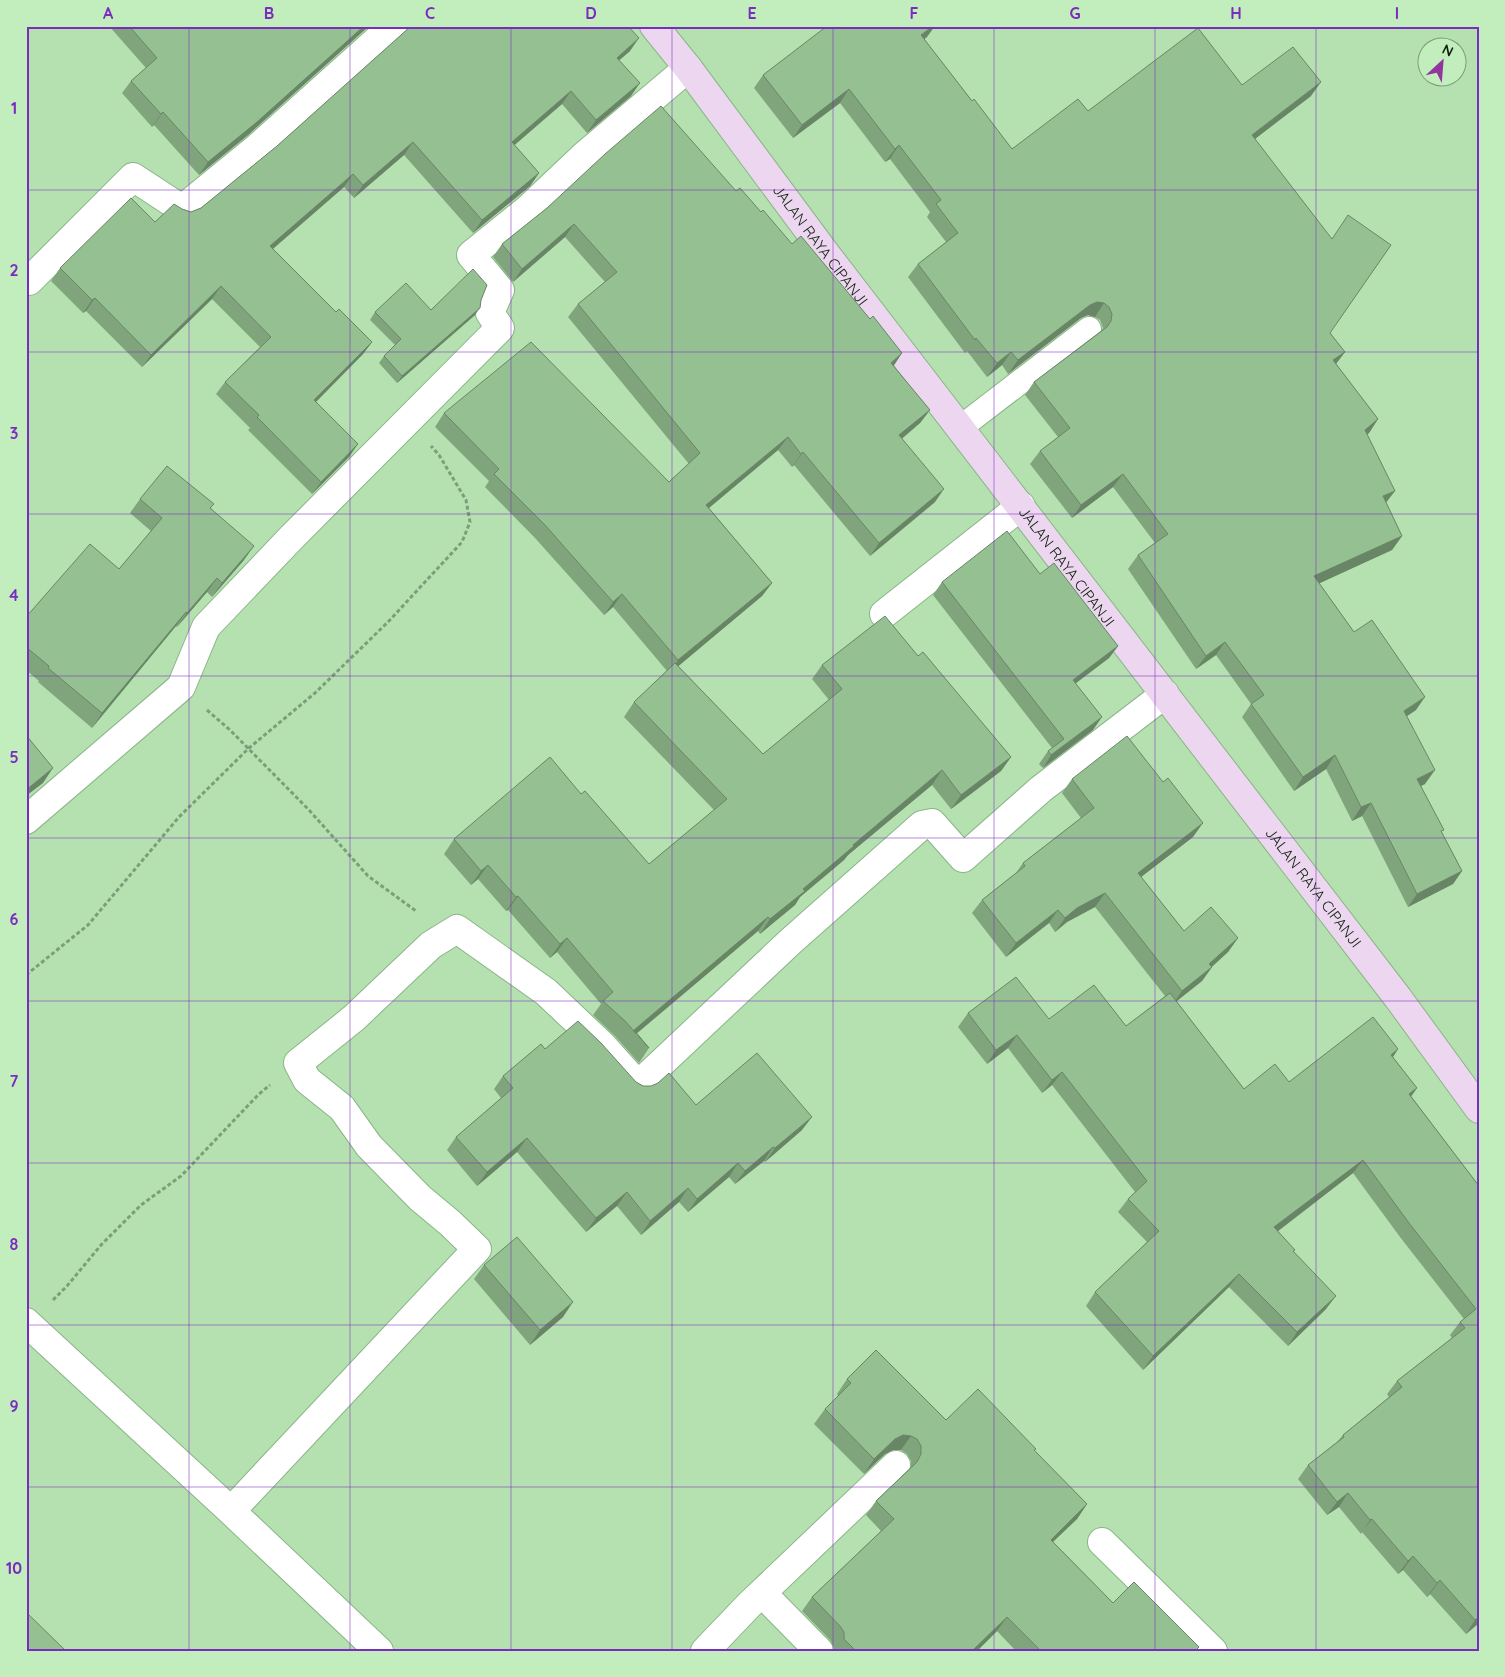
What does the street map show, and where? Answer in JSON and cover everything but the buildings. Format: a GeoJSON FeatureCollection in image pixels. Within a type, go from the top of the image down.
{"type":"FeatureCollection","features":[{"type":"Feature","properties":{"kind":"main road","name":"JALAN RAYA CIPANJI"},"geometry":{"type":"LineString","coordinates":[[663,29],[688,68],[826,254],[1398,998],[1479,1108]]}},
{"type":"Feature","properties":{"kind":"street"},"geometry":{"type":"LineString","coordinates":[[29,281],[134,177],[182,209],[258,147],[393,26]]}},
{"type":"Feature","properties":{"kind":"street"},"geometry":{"type":"LineString","coordinates":[[26,820],[180,687],[206,627],[408,419],[500,328],[490,313],[500,290],[471,255],[528,209],[585,155],[688,68]]}},
{"type":"Feature","properties":{"kind":"street"},"geometry":{"type":"LineString","coordinates":[[884,614],[1021,506]]}},
{"type":"Feature","properties":{"kind":"street"},"geometry":{"type":"LineString","coordinates":[[231,1511],[477,1249],[420,1198],[369,1146],[342,1108],[307,1080],[298,1063],[354,1018],[432,945],[458,929],[546,992],[603,1046],[638,1085],[791,941],[922,825],[932,823],[963,858],[1042,789],[1165,694]]}},
{"type":"Feature","properties":{"kind":"street"},"geometry":{"type":"LineString","coordinates":[[29,1330],[231,1511],[379,1651]]}},
{"type":"Feature","properties":{"kind":"street"},"geometry":{"type":"LineString","coordinates":[[705,1651],[762,1593],[896,1465]]}},
{"type":"Feature","properties":{"kind":"street"},"geometry":{"type":"LineString","coordinates":[[1102,1542],[1213,1651]]}},
{"type":"Feature","properties":{"kind":"street"},"geometry":{"type":"LineString","coordinates":[[762,1593],[819,1651]]}},
{"type":"Feature","properties":{"kind":"lane"},"geometry":{"type":"LineString","coordinates":[[960,428],[1088,330]]}},
{"type":"Feature","properties":{"kind":"path"},"geometry":{"type":"LineString","coordinates":[[26,975],[88,925],[179,817],[248,748],[314,693],[388,622],[462,542],[470,522],[466,500],[439,455],[408,419]]}},
{"type":"Feature","properties":{"kind":"path"},"geometry":{"type":"LineString","coordinates":[[180,687],[248,748],[310,810],[368,876],[420,915],[458,929]]}},
{"type":"Feature","properties":{"kind":"path"},"geometry":{"type":"LineString","coordinates":[[29,1330],[101,1245],[140,1205],[181,1176],[259,1094],[298,1063]]}}]}
